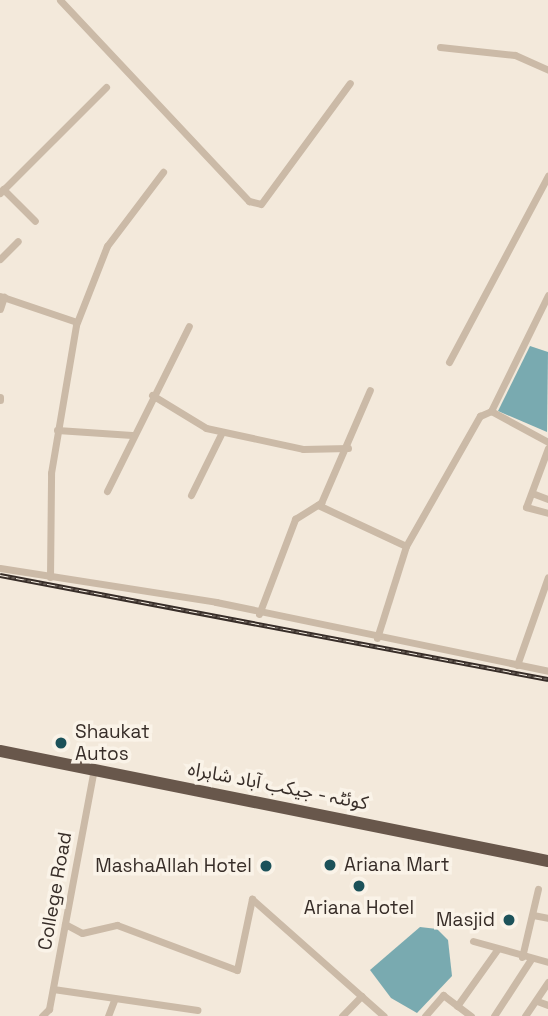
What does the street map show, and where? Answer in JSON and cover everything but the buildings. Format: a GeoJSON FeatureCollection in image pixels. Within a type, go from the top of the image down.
{"type":"FeatureCollection","features":[{"type":"Feature","properties":{"kind":"highway","name":"کوئٹہ - جیکب آباد شاہراہ"},"geometry":{"type":"LineString","coordinates":[[0,751],[548,861]]}},
{"type":"Feature","properties":{"kind":"street"},"geometry":{"type":"LineString","coordinates":[[61,0],[249,201],[261,204],[350,83]]}},
{"type":"Feature","properties":{"kind":"street"},"geometry":{"type":"LineString","coordinates":[[440,47],[515,55],[548,70]]}},
{"type":"Feature","properties":{"kind":"street"},"geometry":{"type":"LineString","coordinates":[[35,221],[2,191],[106,88]]}},
{"type":"Feature","properties":{"kind":"street"},"geometry":{"type":"LineString","coordinates":[[50,576],[57,430],[77,322],[107,246],[163,172]]}},
{"type":"Feature","properties":{"kind":"street"},"geometry":{"type":"LineString","coordinates":[[449,362],[548,176]]}},
{"type":"Feature","properties":{"kind":"street"},"geometry":{"type":"LineString","coordinates":[[0,259],[18,241]]}},
{"type":"Feature","properties":{"kind":"street"},"geometry":{"type":"LineString","coordinates":[[377,638],[406,546],[480,416],[491,411],[548,295]]}},
{"type":"Feature","properties":{"kind":"street"},"geometry":{"type":"LineString","coordinates":[[0,309],[2,296],[77,322]]}},
{"type":"Feature","properties":{"kind":"street"},"geometry":{"type":"LineString","coordinates":[[107,491],[132,435],[189,326]]}},
{"type":"Feature","properties":{"kind":"street"},"geometry":{"type":"LineString","coordinates":[[259,614],[295,519],[318,505],[348,447],[370,390]]}},
{"type":"Feature","properties":{"kind":"street"},"geometry":{"type":"LineString","coordinates":[[152,395],[222,432],[303,449],[348,447]]}},
{"type":"Feature","properties":{"kind":"street"},"geometry":{"type":"LineString","coordinates":[[491,411],[548,442]]}},
{"type":"Feature","properties":{"kind":"street"},"geometry":{"type":"LineString","coordinates":[[57,430],[132,435]]}},
{"type":"Feature","properties":{"kind":"street"},"geometry":{"type":"LineString","coordinates":[[191,495],[222,432]]}},
{"type":"Feature","properties":{"kind":"street"},"geometry":{"type":"LineString","coordinates":[[548,448],[526,507],[548,513]]}},
{"type":"Feature","properties":{"kind":"street"},"geometry":{"type":"LineString","coordinates":[[532,493],[548,499]]}},
{"type":"Feature","properties":{"kind":"street"},"geometry":{"type":"LineString","coordinates":[[318,505],[406,546]]}},
{"type":"Feature","properties":{"kind":"street"},"geometry":{"type":"LineString","coordinates":[[0,568],[259,614],[548,671]]}},
{"type":"Feature","properties":{"kind":"street"},"geometry":{"type":"LineString","coordinates":[[517,665],[548,577]]}},
{"type":"Feature","properties":{"kind":"street","name":"College Road"},"geometry":{"type":"LineString","coordinates":[[42,1016],[53,989],[94,769]]}},
{"type":"Feature","properties":{"kind":"street"},"geometry":{"type":"LineString","coordinates":[[522,957],[538,889]]}},
{"type":"Feature","properties":{"kind":"street"},"geometry":{"type":"LineString","coordinates":[[65,924],[82,933],[117,925],[237,970],[252,900],[384,1016]]}},
{"type":"Feature","properties":{"kind":"street"},"geometry":{"type":"LineString","coordinates":[[533,915],[548,918]]}},
{"type":"Feature","properties":{"kind":"street"},"geometry":{"type":"LineString","coordinates":[[473,941],[497,950],[548,962]]}},
{"type":"Feature","properties":{"kind":"street"},"geometry":{"type":"LineString","coordinates":[[457,1006],[497,950]]}},
{"type":"Feature","properties":{"kind":"street"},"geometry":{"type":"LineString","coordinates":[[494,1016],[531,959]]}},
{"type":"Feature","properties":{"kind":"street"},"geometry":{"type":"LineString","coordinates":[[526,1016],[548,982]]}},
{"type":"Feature","properties":{"kind":"street"},"geometry":{"type":"LineString","coordinates":[[53,989],[197,1010]]}},
{"type":"Feature","properties":{"kind":"street"},"geometry":{"type":"LineString","coordinates":[[425,1016],[443,995],[471,1016]]}},
{"type":"Feature","properties":{"kind":"street"},"geometry":{"type":"LineString","coordinates":[[342,1016],[361,996]]}},
{"type":"Feature","properties":{"kind":"street"},"geometry":{"type":"LineString","coordinates":[[108,1016],[114,1000]]}},
{"type":"Feature","properties":{"kind":"street"},"geometry":{"type":"LineString","coordinates":[[537,1000],[548,1005]]}},
{"type":"Feature","properties":{"kind":"water"},"geometry":{"type":"Polygon","coordinates":[[[530,346],[548,352],[547,432],[498,411],[530,346]]]}},
{"type":"Feature","properties":{"kind":"water"},"geometry":{"type":"Polygon","coordinates":[[[420,927],[437,929],[448,940],[452,976],[417,1013],[391,998],[370,970],[420,927]]]}},
{"type":"Feature","properties":{"kind":"railway"},"geometry":{"type":"LineString","coordinates":[[0,575],[548,679]]}},
{"type":"Feature","properties":{"kind":"place","name":"Shaukat Autos"},"geometry":{"type":"Point","coordinates":[61,743]}},
{"type":"Feature","properties":{"kind":"place","name":"Ariana Mart"},"geometry":{"type":"Point","coordinates":[330,865]}},
{"type":"Feature","properties":{"kind":"place","name":"MashaAllah Hotel"},"geometry":{"type":"Point","coordinates":[266,866]}},
{"type":"Feature","properties":{"kind":"place","name":"Ariana Hotel"},"geometry":{"type":"Point","coordinates":[359,886]}},
{"type":"Feature","properties":{"kind":"place","name":"Masjid"},"geometry":{"type":"Point","coordinates":[509,920]}}]}
